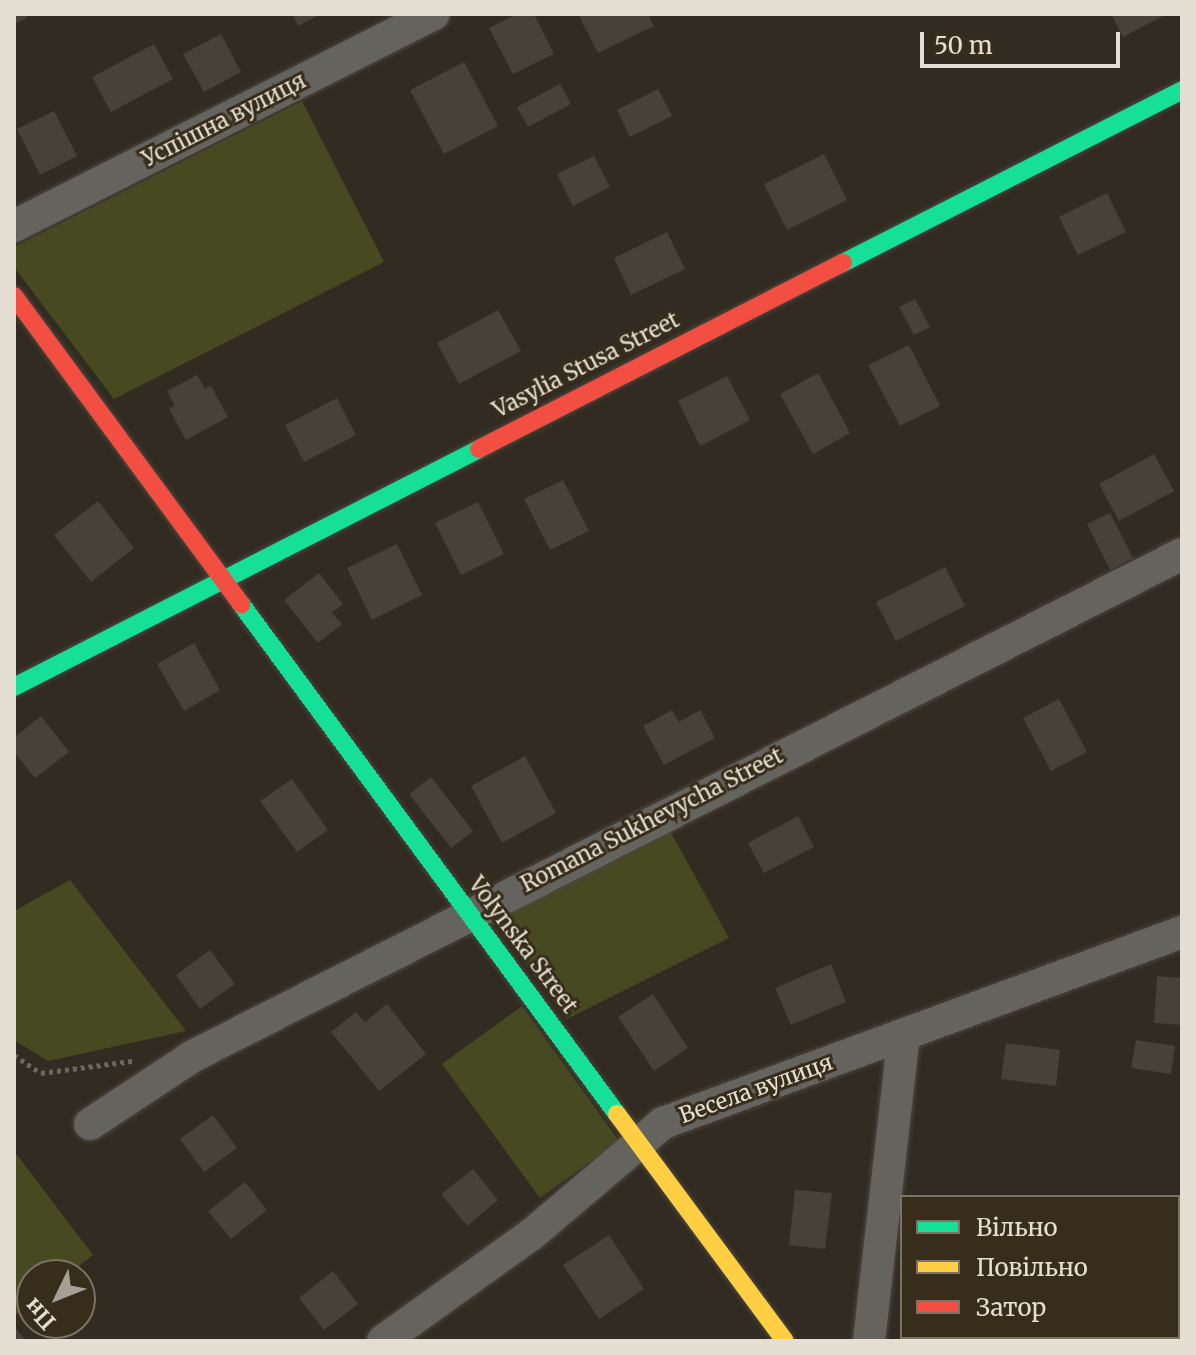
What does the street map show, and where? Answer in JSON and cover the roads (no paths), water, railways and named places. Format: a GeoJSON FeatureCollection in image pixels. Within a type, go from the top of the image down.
{"type":"FeatureCollection","features":[{"type":"Feature","properties":{"kind":"street","name":"Успішна вулиця"},"geometry":{"type":"LineString","coordinates":[[14,226],[434,14]]}},
{"type":"Feature","properties":{"kind":"street","name":"Vasylia Stusa Street"},"geometry":{"type":"LineString","coordinates":[[14,687],[222,577],[1182,90]]}},
{"type":"Feature","properties":{"kind":"street","name":"Volynska Street"},"geometry":{"type":"LineString","coordinates":[[14,296],[785,1341]]}},
{"type":"Feature","properties":{"kind":"street","name":"Romana Sukhevycha Street"},"geometry":{"type":"LineString","coordinates":[[90,1124],[193,1056],[468,912],[1182,554]]}},
{"type":"Feature","properties":{"kind":"street","name":"Весела вулиця"},"geometry":{"type":"LineString","coordinates":[[383,1341],[532,1234],[638,1140],[663,1123],[1182,932]]}},
{"type":"Feature","properties":{"kind":"street"},"geometry":{"type":"LineString","coordinates":[[869,1341],[904,1035]]}}]}
